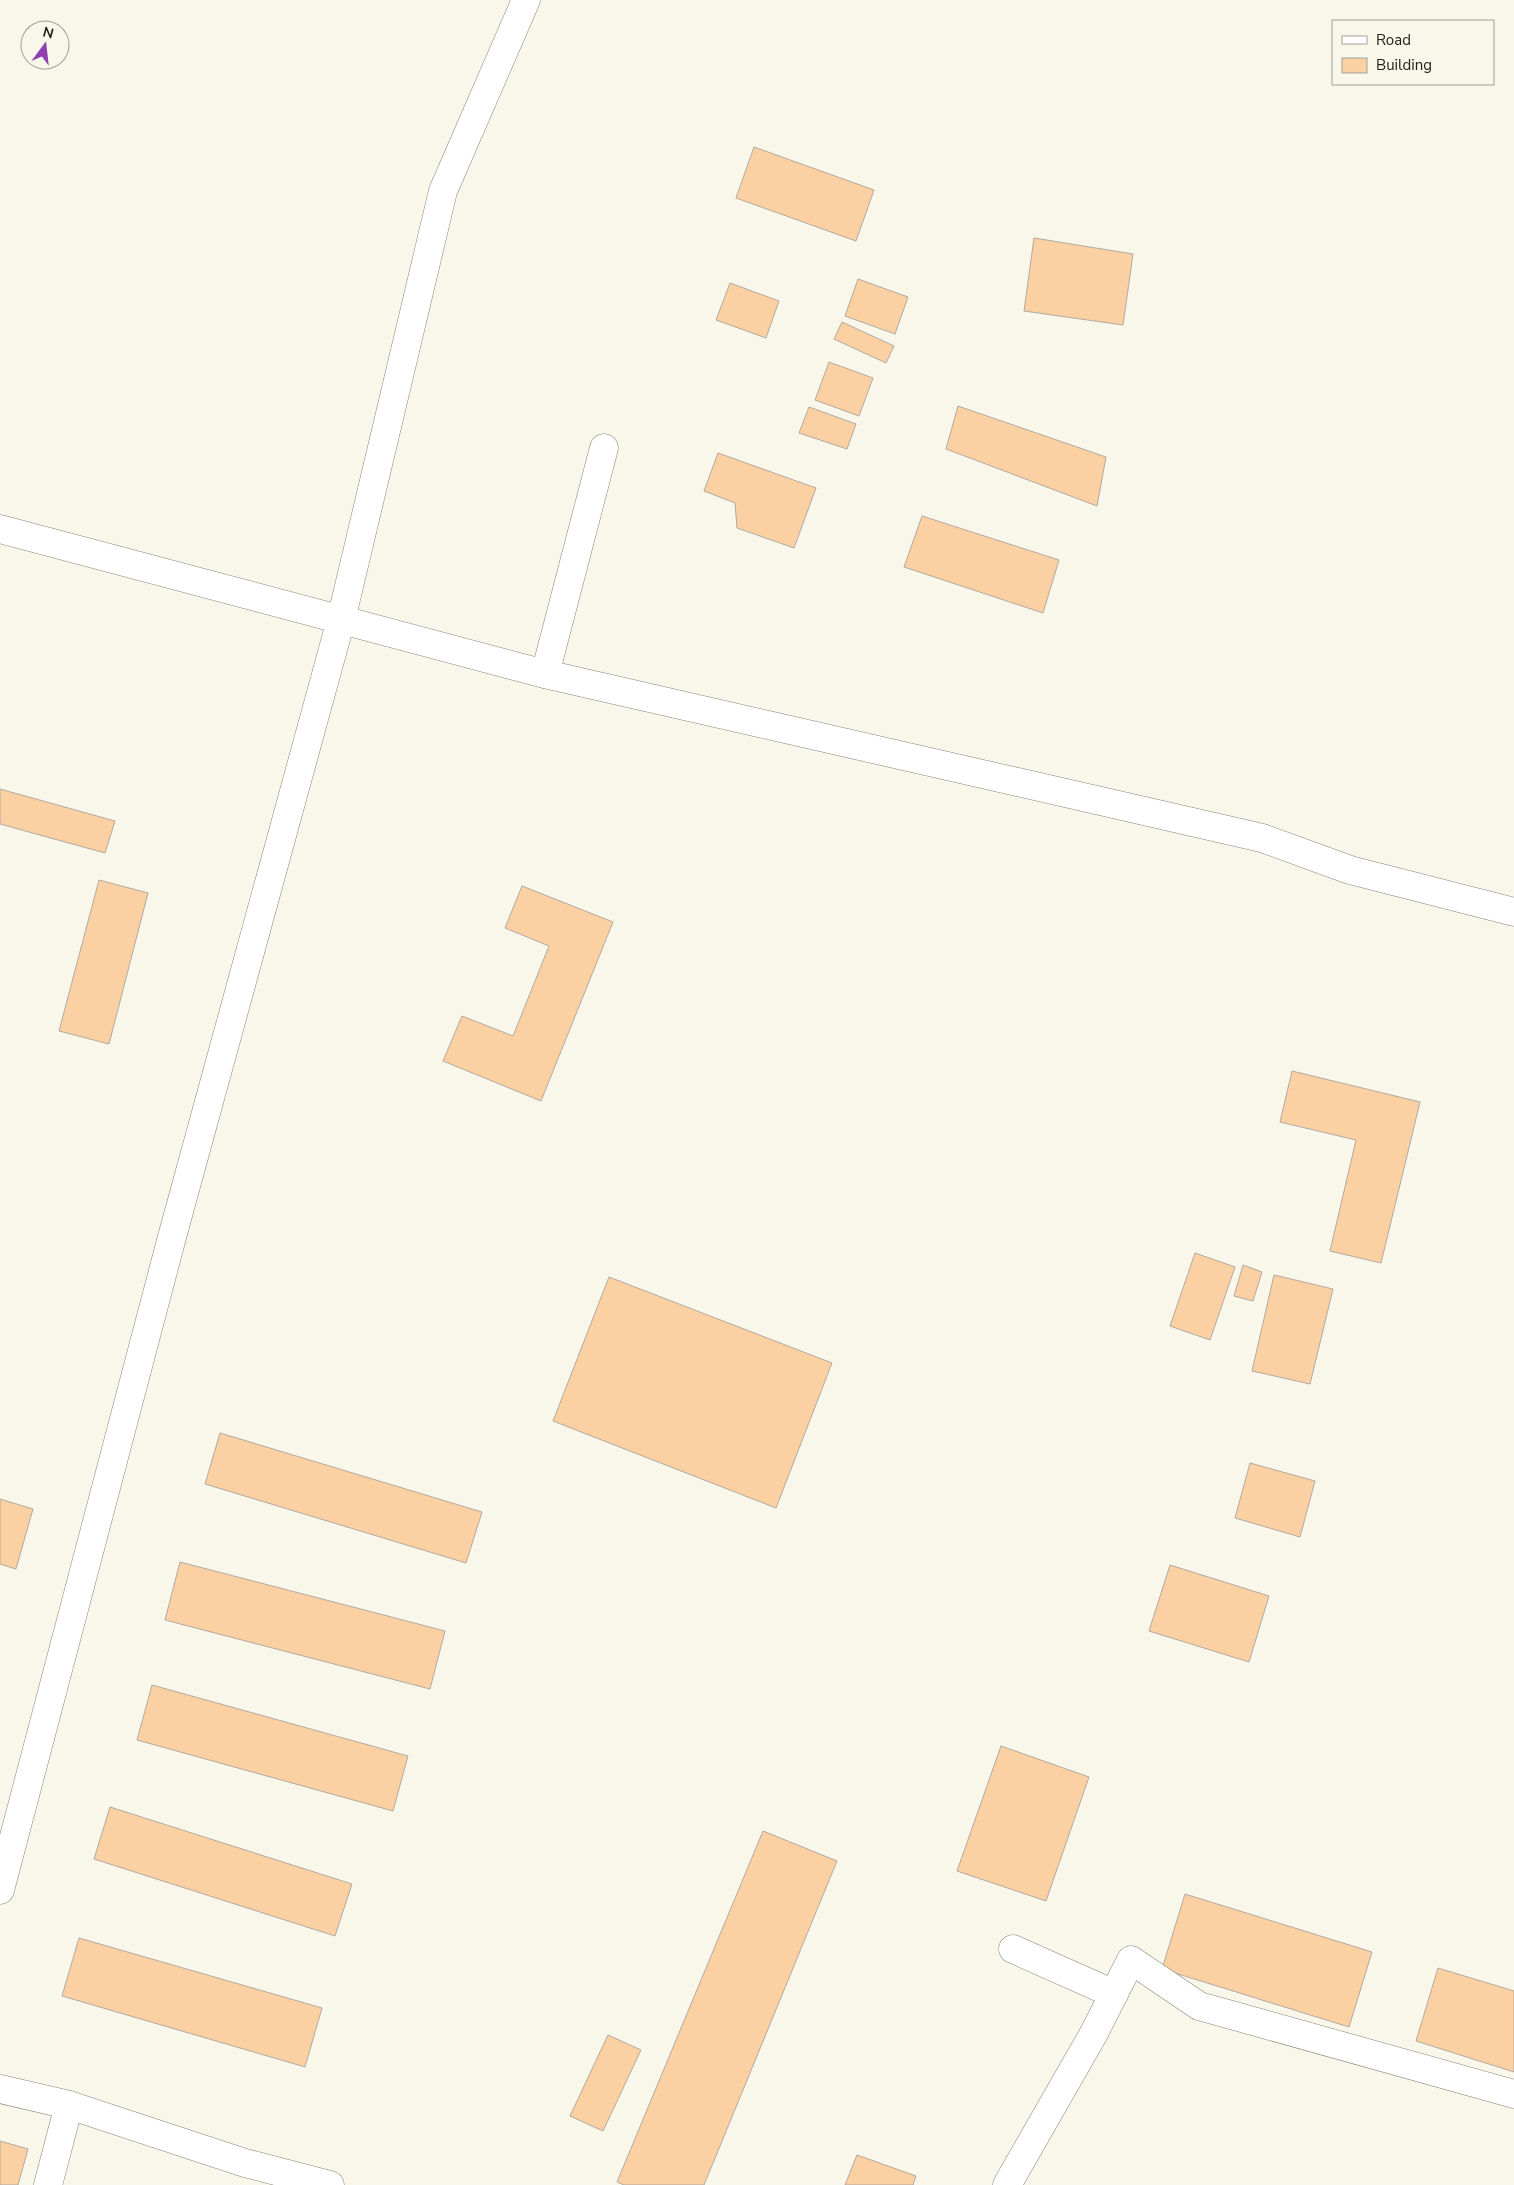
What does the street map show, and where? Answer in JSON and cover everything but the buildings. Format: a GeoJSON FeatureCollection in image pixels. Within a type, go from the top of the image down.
{"type":"FeatureCollection","features":[{"type":"Feature","properties":{"kind":"street"},"geometry":{"type":"LineString","coordinates":[[0,1890],[170,1247],[342,620],[443,191],[526,0]]}},
{"type":"Feature","properties":{"kind":"street"},"geometry":{"type":"LineString","coordinates":[[545,674],[604,448]]}},
{"type":"Feature","properties":{"kind":"street"},"geometry":{"type":"LineString","coordinates":[[0,529],[545,674],[1262,838],[1350,870],[1514,912]]}},
{"type":"Feature","properties":{"kind":"street"},"geometry":{"type":"LineString","coordinates":[[1012,1949],[1114,1994]]}},
{"type":"Feature","properties":{"kind":"street"},"geometry":{"type":"LineString","coordinates":[[1007,2185],[1094,2033],[1131,1960],[1199,2006],[1514,2094]]}},
{"type":"Feature","properties":{"kind":"street"},"geometry":{"type":"LineString","coordinates":[[0,2089],[69,2105],[245,2162],[330,2185]]}},
{"type":"Feature","properties":{"kind":"street"},"geometry":{"type":"LineString","coordinates":[[48,2185],[69,2105]]}}]}
